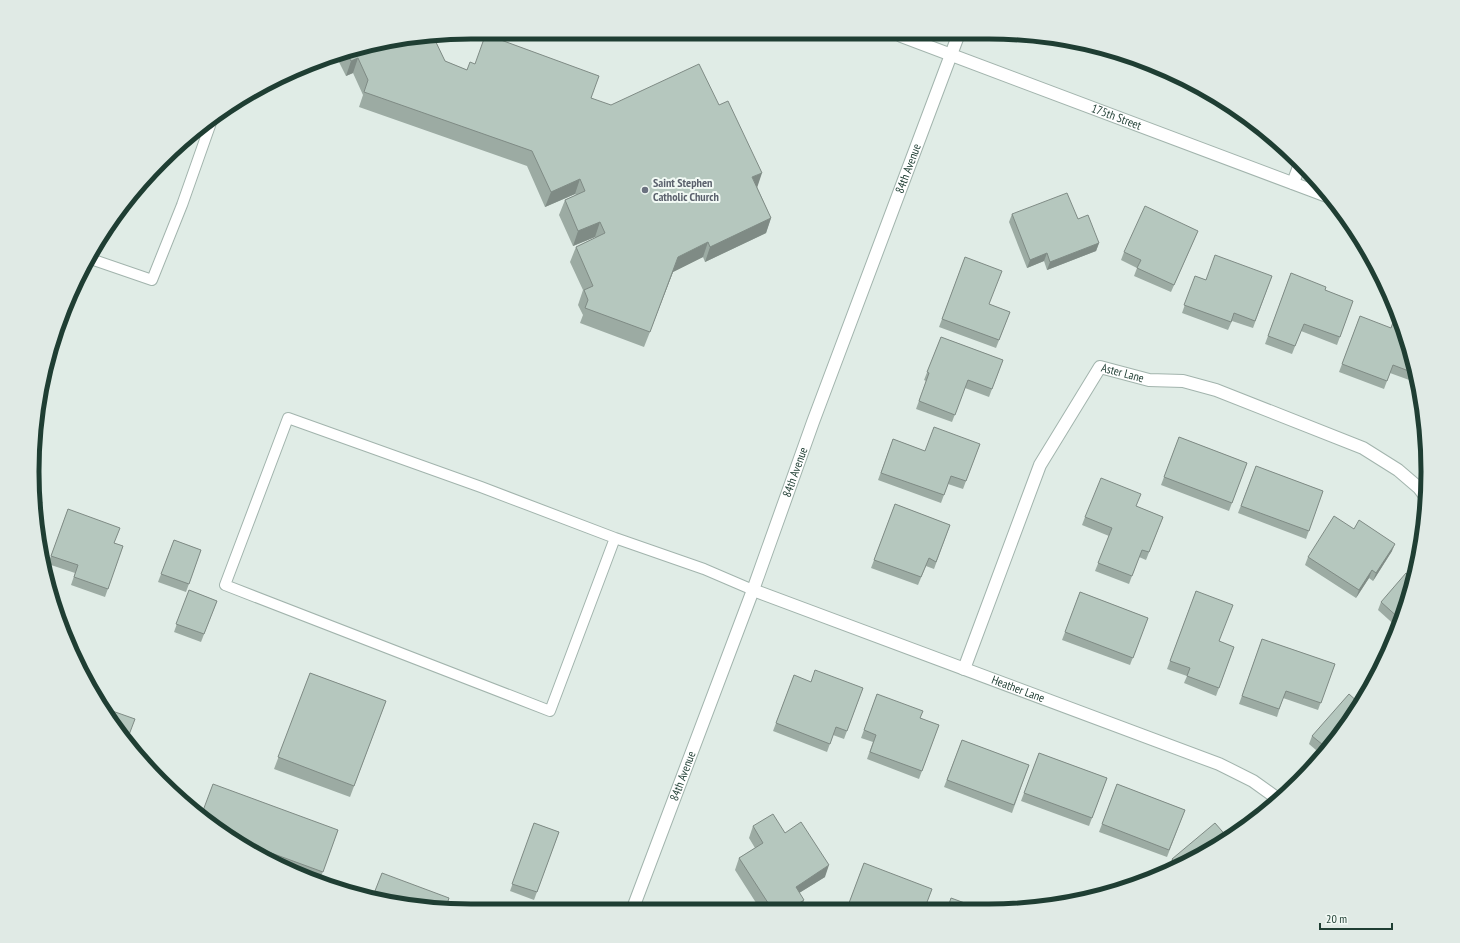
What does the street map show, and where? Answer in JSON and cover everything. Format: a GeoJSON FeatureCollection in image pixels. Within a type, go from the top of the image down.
{"type":"FeatureCollection","features":[{"type":"Feature","properties":{"kind":"street","name":"175th Street"},"geometry":{"type":"LineString","coordinates":[[909,39],[1320,193]]}},
{"type":"Feature","properties":{"kind":"street","name":"84th Avenue"},"geometry":{"type":"LineString","coordinates":[[635,904],[753,590],[813,422],[957,39]]}},
{"type":"Feature","properties":{"kind":"street"},"geometry":{"type":"LineString","coordinates":[[1293,183],[1298,170]]}},
{"type":"Feature","properties":{"kind":"street","name":"Aster Lane"},"geometry":{"type":"LineString","coordinates":[[964,669],[1040,465],[1100,367],[1149,380],[1183,381],[1216,390],[1363,448],[1398,470],[1420,490]]}},
{"type":"Feature","properties":{"kind":"street","name":"Heather Lane"},"geometry":{"type":"LineString","coordinates":[[753,590],[1219,764],[1253,781],[1275,796]]}},
{"type":"Feature","properties":{"kind":"lane"},"geometry":{"type":"LineString","coordinates":[[94,260],[152,280],[182,205],[209,127]]}},
{"type":"Feature","properties":{"kind":"lane"},"geometry":{"type":"LineString","coordinates":[[615,538],[550,711],[225,585],[288,418],[481,487],[615,538],[704,569],[753,590]]}},
{"type":"Feature","properties":{"kind":"building","name":"Saint Stephen Catholic Church"},"geometry":{"type":"Polygon","coordinates":[[[484,39],[498,39],[599,76],[591,98],[611,105],[699,64],[719,105],[728,101],[762,173],[752,177],[771,218],[710,247],[708,242],[678,257],[650,332],[585,308],[588,300],[584,290],[593,286],[576,247],[605,233],[600,222],[578,231],[565,200],[585,191],[580,179],[551,192],[532,151],[364,92],[368,80],[358,58],[351,61],[349,57],[387,47],[435,41],[445,61],[467,70],[470,62],[475,64],[484,39]]]}},
{"type":"Feature","properties":{"kind":"building"},"geometry":{"type":"Polygon","coordinates":[[[1067,193],[1078,219],[1088,215],[1099,243],[1050,262],[1047,253],[1030,260],[1012,214],[1067,193]]]}},
{"type":"Feature","properties":{"kind":"building"},"geometry":{"type":"Polygon","coordinates":[[[1145,206],[1198,231],[1174,285],[1137,268],[1141,260],[1124,252],[1145,206]]]}},
{"type":"Feature","properties":{"kind":"building"},"geometry":{"type":"Polygon","coordinates":[[[1215,255],[1272,276],[1255,321],[1234,313],[1231,322],[1184,305],[1195,276],[1206,280],[1215,255]]]}},
{"type":"Feature","properties":{"kind":"building"},"geometry":{"type":"Polygon","coordinates":[[[965,257],[1002,271],[989,304],[1010,312],[999,340],[942,319],[965,257]]]}},
{"type":"Feature","properties":{"kind":"building"},"geometry":{"type":"Polygon","coordinates":[[[1291,273],[1326,287],[1325,290],[1353,301],[1340,337],[1304,324],[1295,346],[1268,336],[1291,273]]]}},
{"type":"Feature","properties":{"kind":"building"},"geometry":{"type":"Polygon","coordinates":[[[1360,316],[1391,328],[1394,321],[1409,371],[1393,365],[1387,381],[1342,364],[1360,316]]]}},
{"type":"Feature","properties":{"kind":"building"},"geometry":{"type":"Polygon","coordinates":[[[941,337],[1003,360],[992,389],[968,380],[955,415],[919,401],[929,373],[927,372],[941,337]]]}},
{"type":"Feature","properties":{"kind":"building"},"geometry":{"type":"Polygon","coordinates":[[[934,427],[980,444],[966,481],[951,476],[944,495],[881,473],[893,439],[925,451],[934,427]]]}},
{"type":"Feature","properties":{"kind":"building"},"geometry":{"type":"Polygon","coordinates":[[[1179,437],[1247,463],[1232,503],[1164,477],[1179,437]]]}},
{"type":"Feature","properties":{"kind":"building"},"geometry":{"type":"Polygon","coordinates":[[[1256,466],[1323,491],[1309,531],[1241,506],[1256,466]]]}},
{"type":"Feature","properties":{"kind":"building"},"geometry":{"type":"Polygon","coordinates":[[[1101,478],[1141,494],[1136,506],[1163,517],[1149,552],[1142,550],[1132,576],[1098,563],[1112,528],[1085,517],[1101,478]]]}},
{"type":"Feature","properties":{"kind":"building"},"geometry":{"type":"Polygon","coordinates":[[[895,504],[950,525],[936,562],[929,558],[921,577],[874,560],[895,504]]]}},
{"type":"Feature","properties":{"kind":"building"},"geometry":{"type":"Polygon","coordinates":[[[68,509],[120,528],[114,543],[123,546],[108,589],[74,577],[78,565],[51,556],[68,509]]]}},
{"type":"Feature","properties":{"kind":"building"},"geometry":{"type":"Polygon","coordinates":[[[1334,516],[1354,529],[1359,520],[1395,544],[1376,573],[1372,570],[1359,590],[1308,557],[1334,516]]]}},
{"type":"Feature","properties":{"kind":"building"},"geometry":{"type":"Polygon","coordinates":[[[174,540],[201,550],[189,584],[161,574],[174,540]]]}},
{"type":"Feature","properties":{"kind":"building"},"geometry":{"type":"Polygon","coordinates":[[[1406,573],[1408,575],[1396,616],[1381,602],[1406,573]]]}},
{"type":"Feature","properties":{"kind":"building"},"geometry":{"type":"Polygon","coordinates":[[[189,590],[217,601],[204,634],[176,624],[189,590]]]}},
{"type":"Feature","properties":{"kind":"building"},"geometry":{"type":"Polygon","coordinates":[[[1196,591],[1233,605],[1219,641],[1234,647],[1219,688],[1187,676],[1190,668],[1170,661],[1196,591]]]}},
{"type":"Feature","properties":{"kind":"building"},"geometry":{"type":"Polygon","coordinates":[[[1080,592],[1148,618],[1133,658],[1065,632],[1080,592]]]}},
{"type":"Feature","properties":{"kind":"building"},"geometry":{"type":"Polygon","coordinates":[[[1262,639],[1335,664],[1321,703],[1286,691],[1279,709],[1242,696],[1262,639]]]}},
{"type":"Feature","properties":{"kind":"building"},"geometry":{"type":"Polygon","coordinates":[[[815,670],[863,688],[847,731],[836,727],[830,744],[776,723],[794,675],[811,682],[815,670]]]}},
{"type":"Feature","properties":{"kind":"building"},"geometry":{"type":"Polygon","coordinates":[[[310,673],[386,701],[354,786],[278,757],[310,673]]]}},
{"type":"Feature","properties":{"kind":"building"},"geometry":{"type":"Polygon","coordinates":[[[877,694],[923,711],[920,718],[939,725],[922,771],[870,752],[876,735],[864,730],[877,694]]]}},
{"type":"Feature","properties":{"kind":"building"},"geometry":{"type":"Polygon","coordinates":[[[1349,694],[1356,700],[1324,745],[1312,736],[1349,694]]]}},
{"type":"Feature","properties":{"kind":"building"},"geometry":{"type":"Polygon","coordinates":[[[111,711],[135,719],[129,736],[111,711]]]}},
{"type":"Feature","properties":{"kind":"building"},"geometry":{"type":"Polygon","coordinates":[[[962,740],[1029,765],[1014,805],[947,780],[962,740]]]}},
{"type":"Feature","properties":{"kind":"building"},"geometry":{"type":"Polygon","coordinates":[[[1039,753],[1107,778],[1092,818],[1024,793],[1039,753]]]}},
{"type":"Feature","properties":{"kind":"building"},"geometry":{"type":"Polygon","coordinates":[[[213,784],[338,830],[323,872],[262,850],[231,831],[203,811],[213,784]]]}},
{"type":"Feature","properties":{"kind":"building"},"geometry":{"type":"Polygon","coordinates":[[[1117,784],[1185,810],[1169,850],[1102,824],[1117,784]]]}},
{"type":"Feature","properties":{"kind":"building"},"geometry":{"type":"Polygon","coordinates":[[[773,814],[785,833],[801,822],[829,865],[796,887],[804,900],[798,904],[769,904],[739,858],[763,843],[753,826],[773,814]]]}},
{"type":"Feature","properties":{"kind":"building"},"geometry":{"type":"Polygon","coordinates":[[[534,823],[559,832],[537,892],[512,884],[534,823]]]}},
{"type":"Feature","properties":{"kind":"building"},"geometry":{"type":"Polygon","coordinates":[[[1215,823],[1224,834],[1180,859],[1174,862],[1172,859],[1215,823]]]}},
{"type":"Feature","properties":{"kind":"building"},"geometry":{"type":"Polygon","coordinates":[[[864,863],[932,889],[926,904],[849,903],[864,863]]]}},
{"type":"Feature","properties":{"kind":"building"},"geometry":{"type":"Polygon","coordinates":[[[382,873],[449,898],[447,903],[443,903],[387,896],[374,893],[382,873]]]}},
{"type":"Feature","properties":{"kind":"building"},"geometry":{"type":"Polygon","coordinates":[[[951,898],[968,904],[949,904],[951,898]]]}},
{"type":"Feature","properties":{"kind":"place","name":"Saint Stephen Catholic Church"},"geometry":{"type":"Point","coordinates":[645,190]}}]}
